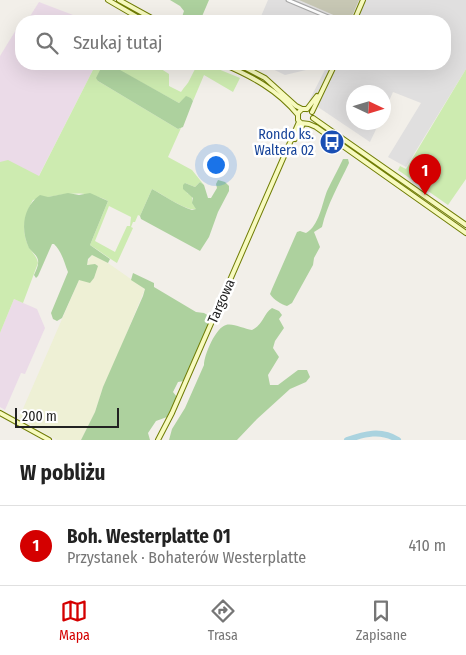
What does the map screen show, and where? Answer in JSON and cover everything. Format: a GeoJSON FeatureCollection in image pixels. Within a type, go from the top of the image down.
{"type":"FeatureCollection","features":[{"type":"Feature","properties":{"kind":"main road"},"geometry":{"type":"LineString","coordinates":[[108,0],[134,15]]}},
{"type":"Feature","properties":{"kind":"main road"},"geometry":{"type":"LineString","coordinates":[[119,0],[146,15]]}},
{"type":"Feature","properties":{"kind":"main road"},"geometry":{"type":"LineString","coordinates":[[357,15],[363,0]]}},
{"type":"Feature","properties":{"kind":"main road"},"geometry":{"type":"LineString","coordinates":[[236,70],[263,83],[273,91],[298,115],[301,123],[316,127],[466,233]]}},
{"type":"Feature","properties":{"kind":"main road"},"geometry":{"type":"LineString","coordinates":[[250,70],[265,78],[296,106],[312,112]]}},
{"type":"Feature","properties":{"kind":"main road"},"geometry":{"type":"LineString","coordinates":[[309,124],[313,118],[312,112],[332,70]]}},
{"type":"Feature","properties":{"kind":"main road"},"geometry":{"type":"LineString","coordinates":[[298,115],[325,84]]}},
{"type":"Feature","properties":{"kind":"main road"},"geometry":{"type":"LineString","coordinates":[[313,118],[466,225]]}},
{"type":"Feature","properties":{"kind":"main road","name":"Targowa"},"geometry":{"type":"LineString","coordinates":[[158,440],[172,413],[301,123]]}},
{"type":"Feature","properties":{"kind":"main road"},"geometry":{"type":"LineString","coordinates":[[0,413],[49,440]]}},
{"type":"Feature","properties":{"kind":"street"},"geometry":{"type":"LineString","coordinates":[[288,0],[324,15]]}},
{"type":"Feature","properties":{"kind":"shaded area"},"geometry":{"type":"Polygon","coordinates":[[[268,0],[466,0],[466,69],[406,167],[388,157],[421,103],[393,92],[391,96],[391,85],[346,85],[346,126],[309,101],[325,70],[451,70],[451,15],[262,15],[268,0]]]}},
{"type":"Feature","properties":{"kind":"shaded area"},"geometry":{"type":"Polygon","coordinates":[[[299,0],[359,0],[352,15],[334,15],[299,0]]]}},
{"type":"Feature","properties":{"kind":"shaded area"},"geometry":{"type":"Polygon","coordinates":[[[39,2],[73,15],[31,15],[39,2]]]}},
{"type":"Feature","properties":{"kind":"shaded area"},"geometry":{"type":"Polygon","coordinates":[[[15,32],[15,70],[93,70],[25,203],[0,190],[0,56],[15,32]]]}},
{"type":"Feature","properties":{"kind":"shaded area"},"geometry":{"type":"Polygon","coordinates":[[[275,70],[306,70],[285,75],[275,70]]]}},
{"type":"Feature","properties":{"kind":"shaded area"},"geometry":{"type":"Polygon","coordinates":[[[352,130],[376,130],[370,142],[352,130]]]}},
{"type":"Feature","properties":{"kind":"shaded area"},"geometry":{"type":"Polygon","coordinates":[[[92,255],[108,263],[145,289],[103,387],[95,412],[81,440],[57,440],[19,418],[79,280],[90,264],[87,265],[92,255]]]}},
{"type":"Feature","properties":{"kind":"shaded area"},"geometry":{"type":"Polygon","coordinates":[[[14,299],[37,309],[45,328],[25,374],[21,373],[5,410],[0,407],[0,333],[14,299]]]}},
{"type":"Feature","properties":{"kind":"green space"},"geometry":{"type":"Polygon","coordinates":[[[170,0],[209,0],[203,15],[183,15],[184,11],[170,0]]]}},
{"type":"Feature","properties":{"kind":"green space"},"geometry":{"type":"Polygon","coordinates":[[[466,69],[466,179],[448,205],[398,170],[400,166],[406,169],[466,69]]]}},
{"type":"Feature","properties":{"kind":"green space"},"geometry":{"type":"Polygon","coordinates":[[[93,70],[104,70],[98,81],[178,129],[181,128],[168,157],[192,170],[204,185],[200,182],[195,187],[185,183],[187,193],[192,196],[193,205],[196,206],[196,209],[187,208],[152,189],[140,216],[138,215],[135,222],[133,222],[131,227],[133,228],[117,263],[90,245],[108,201],[99,197],[81,194],[33,200],[27,212],[24,231],[25,238],[38,263],[23,303],[14,299],[0,333],[0,162],[8,160],[39,176],[93,70]],[[109,206],[95,241],[115,252],[127,226],[130,226],[131,217],[109,206]]]}},
{"type":"Feature","properties":{"kind":"green space"},"geometry":{"type":"Polygon","coordinates":[[[100,70],[120,70],[179,103],[186,96],[191,98],[193,101],[183,127],[178,129],[96,78],[100,70]]]}},
{"type":"Feature","properties":{"kind":"green space"},"geometry":{"type":"Polygon","coordinates":[[[119,70],[163,70],[169,74],[169,86],[181,92],[194,70],[221,70],[240,78],[233,92],[204,75],[193,101],[191,98],[186,97],[179,103],[119,70]]]}},
{"type":"Feature","properties":{"kind":"green space"},"geometry":{"type":"Polygon","coordinates":[[[343,159],[348,159],[349,163],[330,203],[322,227],[314,232],[320,247],[314,258],[313,265],[292,303],[287,306],[270,294],[297,232],[306,233],[317,220],[327,191],[343,159]]]}},
{"type":"Feature","properties":{"kind":"green space"},"geometry":{"type":"Polygon","coordinates":[[[218,180],[225,182],[229,186],[229,191],[218,212],[209,237],[200,251],[141,219],[140,216],[152,189],[192,210],[196,209],[192,203],[193,198],[183,189],[183,185],[185,183],[195,187],[200,182],[204,185],[208,198],[211,198],[217,188],[218,180]]]}},
{"type":"Feature","properties":{"kind":"green space"},"geometry":{"type":"Polygon","coordinates":[[[68,193],[79,195],[90,193],[108,201],[90,245],[110,259],[108,263],[92,255],[88,259],[87,265],[95,264],[98,266],[94,278],[90,283],[79,280],[62,318],[57,321],[53,319],[51,313],[68,272],[63,257],[54,244],[52,244],[36,278],[34,275],[38,266],[38,260],[26,241],[24,226],[30,206],[40,195],[48,197],[68,193]]]}},
{"type":"Feature","properties":{"kind":"green space"},"geometry":{"type":"Polygon","coordinates":[[[133,273],[154,283],[154,287],[196,312],[209,316],[210,322],[184,381],[178,382],[173,392],[177,397],[167,417],[156,421],[148,433],[150,440],[81,440],[95,412],[103,387],[143,296],[145,289],[131,280],[133,273]]]}},
{"type":"Feature","properties":{"kind":"green space"},"geometry":{"type":"Polygon","coordinates":[[[272,308],[279,311],[282,315],[279,319],[284,328],[275,341],[273,348],[279,357],[268,375],[270,385],[278,385],[298,370],[307,370],[310,377],[306,382],[290,389],[237,440],[169,440],[172,429],[185,408],[204,365],[208,348],[218,331],[226,325],[235,325],[252,330],[259,325],[272,308]]]}},
{"type":"Feature","properties":{"kind":"waterway"},"geometry":{"type":"LineString","coordinates":[[347,440],[366,434],[385,435],[398,440]]}},
{"type":"Feature","properties":{"kind":"place","name":"Rondo ks. Waltera 02"},"geometry":{"type":"Point","coordinates":[332,142]}},
{"type":"Feature","properties":{"kind":"place","name":"Boh. Westerplatte 01"},"geometry":{"type":"Point","coordinates":[425,195]}}]}
